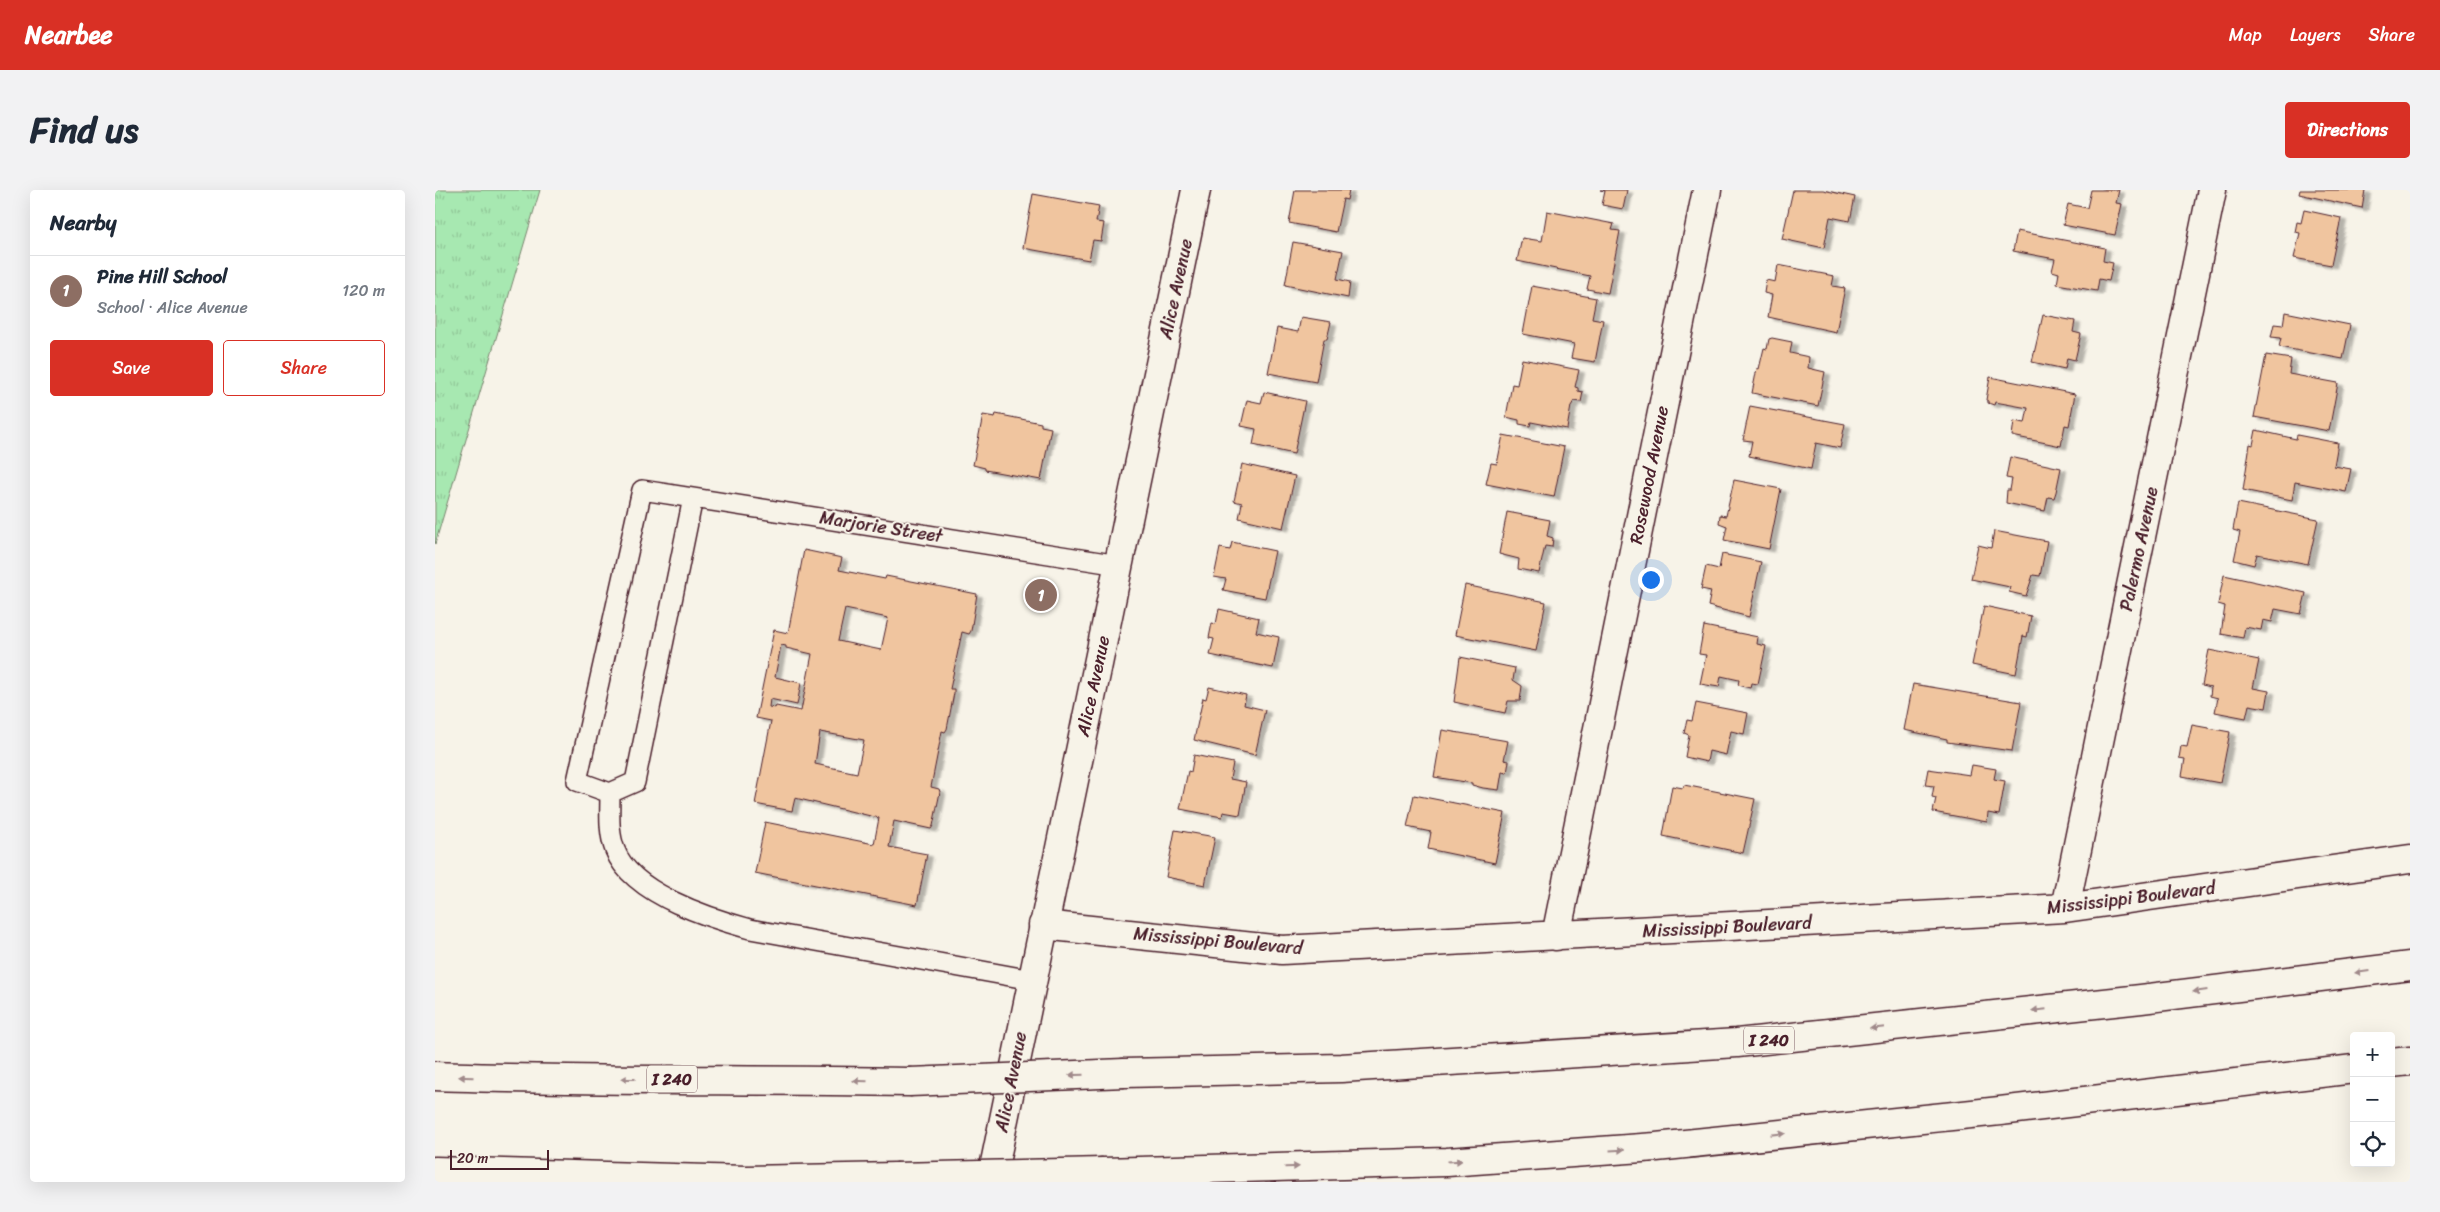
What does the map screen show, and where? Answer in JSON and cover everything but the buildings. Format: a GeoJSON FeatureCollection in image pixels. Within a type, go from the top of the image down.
{"type":"FeatureCollection","features":[{"type":"Feature","properties":{"kind":"main road","name":"Alice Avenue"},"geometry":{"type":"LineString","coordinates":[[991,1182],[1031,980],[1196,190]]}},
{"type":"Feature","properties":{"kind":"main road","name":"Rosewood Avenue"},"geometry":{"type":"LineString","coordinates":[[1556,936],[1707,190]]}},
{"type":"Feature","properties":{"kind":"main road","name":"Palermo Avenue"},"geometry":{"type":"LineString","coordinates":[[2065,908],[2212,190]]}},
{"type":"Feature","properties":{"kind":"main road","name":"Mississippi Boulevard"},"geometry":{"type":"LineString","coordinates":[[1043,924],[1282,950],[2065,908],[2410,859]]}},
{"type":"Feature","properties":{"kind":"main road","name":"I 240"},"geometry":{"type":"LineString","coordinates":[[435,1076],[530,1080],[628,1078],[909,1082],[1125,1073],[1341,1068],[1737,1043],[2141,999],[2410,966]]}},
{"type":"Feature","properties":{"kind":"main road"},"geometry":{"type":"LineString","coordinates":[[2395,1063],[2410,1061]]}},
{"type":"Feature","properties":{"kind":"main road"},"geometry":{"type":"LineString","coordinates":[[435,1171],[746,1180],[1447,1162],[1656,1147],[1990,1112],[2350,1069]]}},
{"type":"Feature","properties":{"kind":"lane","name":"Marjorie Street"},"geometry":{"type":"LineString","coordinates":[[609,793],[577,781],[642,490],[1119,565]]}},
{"type":"Feature","properties":{"kind":"lane"},"geometry":{"type":"LineString","coordinates":[[693,498],[635,782],[609,793],[611,836],[615,852],[629,873],[649,890],[721,921],[751,929],[1031,980]]}},
{"type":"Feature","properties":{"kind":"green space"},"geometry":{"type":"Polygon","coordinates":[[[435,190],[540,190],[435,544],[435,190]]]}},
{"type":"Feature","properties":{"kind":"place","name":"Pine Hill School"},"geometry":{"type":"Point","coordinates":[1041,595]}}]}
